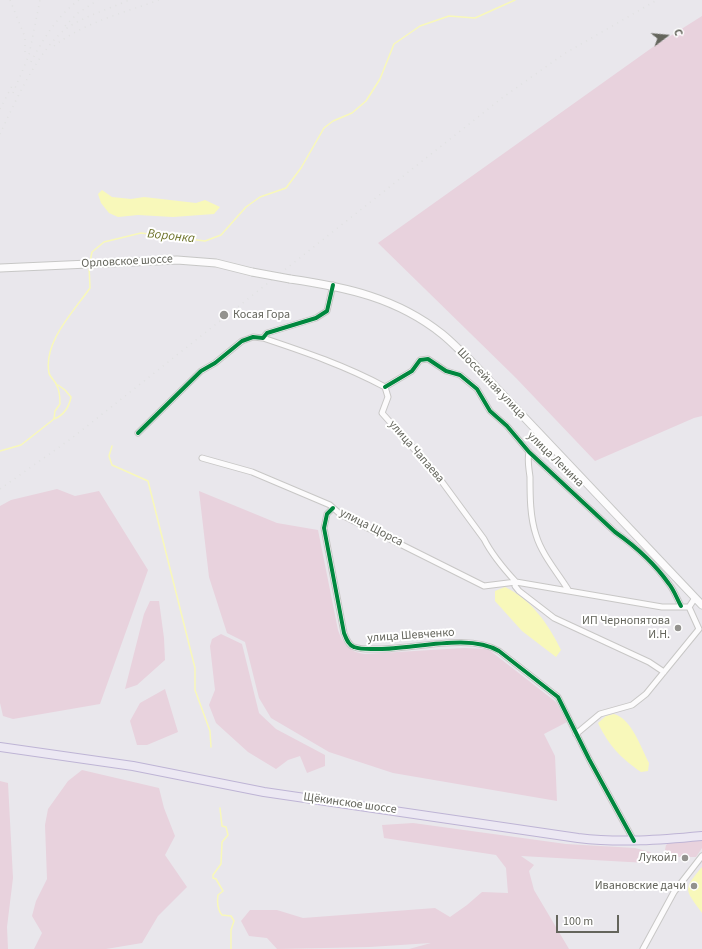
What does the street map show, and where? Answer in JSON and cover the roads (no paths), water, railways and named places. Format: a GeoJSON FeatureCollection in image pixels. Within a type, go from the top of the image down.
{"type":"FeatureCollection","features":[{"type":"Feature","properties":{"kind":"main road","name":"Орловское шоссе"},"geometry":{"type":"LineString","coordinates":[[0,268],[177,260],[216,263],[290,279]]}},
{"type":"Feature","properties":{"kind":"main road","name":"Шоссейная улица"},"geometry":{"type":"LineString","coordinates":[[290,279],[333,285],[400,307],[443,334],[469,359],[702,605]]}},
{"type":"Feature","properties":{"kind":"main road","name":"Щёкинское шоссе"},"geometry":{"type":"LineString","coordinates":[[0,746],[133,766],[264,792],[578,838],[603,841],[634,841],[702,836]]}},
{"type":"Feature","properties":{"kind":"street"},"geometry":{"type":"LineString","coordinates":[[263,338],[267,333],[316,318],[327,311],[333,285]]}},
{"type":"Feature","properties":{"kind":"street"},"geometry":{"type":"LineString","coordinates":[[138,433],[201,370],[216,363],[242,340],[249,337],[263,338],[325,359],[362,374],[385,387]]}},
{"type":"Feature","properties":{"kind":"street","name":"улица Ленина"},"geometry":{"type":"LineString","coordinates":[[385,387],[412,371],[420,360],[428,359],[434,361],[446,371],[460,375],[477,389],[490,410],[507,426],[529,452],[644,557],[670,585],[681,606]]}},
{"type":"Feature","properties":{"kind":"street","name":"улица Чапаева"},"geometry":{"type":"LineString","coordinates":[[385,387],[388,396],[382,413],[437,475],[484,539],[488,548],[516,582]]}},
{"type":"Feature","properties":{"kind":"street"},"geometry":{"type":"LineString","coordinates":[[529,452],[529,493],[535,535],[544,553],[569,591]]}},
{"type":"Feature","properties":{"kind":"street","name":"улица Щорса"},"geometry":{"type":"LineString","coordinates":[[202,458],[252,472],[330,505],[340,514],[484,586],[516,582]]}},
{"type":"Feature","properties":{"kind":"street","name":"улица Шевченко"},"geometry":{"type":"LineString","coordinates":[[333,508],[327,514],[324,528],[344,633],[349,644],[362,649],[422,647],[449,642],[490,645],[558,697],[576,734],[634,841]]}},
{"type":"Feature","properties":{"kind":"street"},"geometry":{"type":"LineString","coordinates":[[664,672],[649,662],[554,618],[519,591],[515,586],[516,582],[662,607],[689,607]]}},
{"type":"Feature","properties":{"kind":"street"},"geometry":{"type":"LineString","coordinates":[[689,607],[695,598]]}},
{"type":"Feature","properties":{"kind":"street"},"geometry":{"type":"LineString","coordinates":[[576,734],[600,714],[632,705],[646,694],[699,629],[689,607]]}},
{"type":"Feature","properties":{"kind":"street"},"geometry":{"type":"LineString","coordinates":[[643,949],[674,892],[702,856]]}},
{"type":"Feature","properties":{"kind":"waterway","name":"Воронка"},"geometry":{"type":"LineString","coordinates":[[90,262],[92,252],[104,242],[141,233],[205,241],[221,235],[246,207],[260,197],[286,188],[301,168],[324,128],[333,121],[352,113],[366,101],[380,79],[394,44],[420,26],[449,16],[475,18],[515,0]]}},
{"type":"Feature","properties":{"kind":"waterway","name":"Воронка"},"geometry":{"type":"LineString","coordinates":[[0,451],[21,445],[54,419],[55,411],[60,404],[60,400],[56,384],[49,373],[48,361],[55,339],[61,328],[90,288],[89,266]]}},
{"type":"Feature","properties":{"kind":"waterway"},"geometry":{"type":"LineString","coordinates":[[54,419],[66,411],[71,397],[58,385]]}},
{"type":"Feature","properties":{"kind":"waterway"},"geometry":{"type":"LineString","coordinates":[[112,446],[109,456],[112,465],[148,481],[195,668],[195,690],[210,731],[211,747]]}},
{"type":"Feature","properties":{"kind":"waterway"},"geometry":{"type":"LineString","coordinates":[[220,808],[222,826],[226,827],[228,835],[222,842],[221,864],[213,875],[213,878],[216,879],[223,891],[218,895],[218,908],[222,915],[231,916],[234,921],[231,930],[231,949]]}},
{"type":"Feature","properties":{"kind":"railway"},"geometry":{"type":"LineString","coordinates":[[10,0],[25,37],[25,54]]}},
{"type":"Feature","properties":{"kind":"railway"},"geometry":{"type":"LineString","coordinates":[[13,93],[29,55],[40,0]]}},
{"type":"Feature","properties":{"kind":"railway"},"geometry":{"type":"LineString","coordinates":[[31,62],[58,20],[79,0]]}},
{"type":"Feature","properties":{"kind":"railway"},"geometry":{"type":"LineString","coordinates":[[65,26],[78,13],[98,0]]}},
{"type":"Feature","properties":{"kind":"railway"},"geometry":{"type":"LineString","coordinates":[[0,134],[29,75],[49,46],[59,35],[77,22],[129,0]]}},
{"type":"Feature","properties":{"kind":"railway"},"geometry":{"type":"LineString","coordinates":[[54,46],[91,24],[159,0]]}},
{"type":"Feature","properties":{"kind":"railway"},"geometry":{"type":"LineString","coordinates":[[0,489],[72,438],[502,98],[564,54],[657,0]]}},
{"type":"Feature","properties":{"kind":"railway"},"geometry":{"type":"LineString","coordinates":[[0,109],[12,86]]}},
{"type":"Feature","properties":{"kind":"place","name":"Косая Гора"},"geometry":{"type":"Point","coordinates":[224,315]}},
{"type":"Feature","properties":{"kind":"place","name":"ИП Чернопятова И.Н."},"geometry":{"type":"Point","coordinates":[678,628]}},
{"type":"Feature","properties":{"kind":"place","name":"Лукойл"},"geometry":{"type":"Point","coordinates":[685,858]}},
{"type":"Feature","properties":{"kind":"place","name":"Ивановские дачи"},"geometry":{"type":"Point","coordinates":[694,886]}}]}
